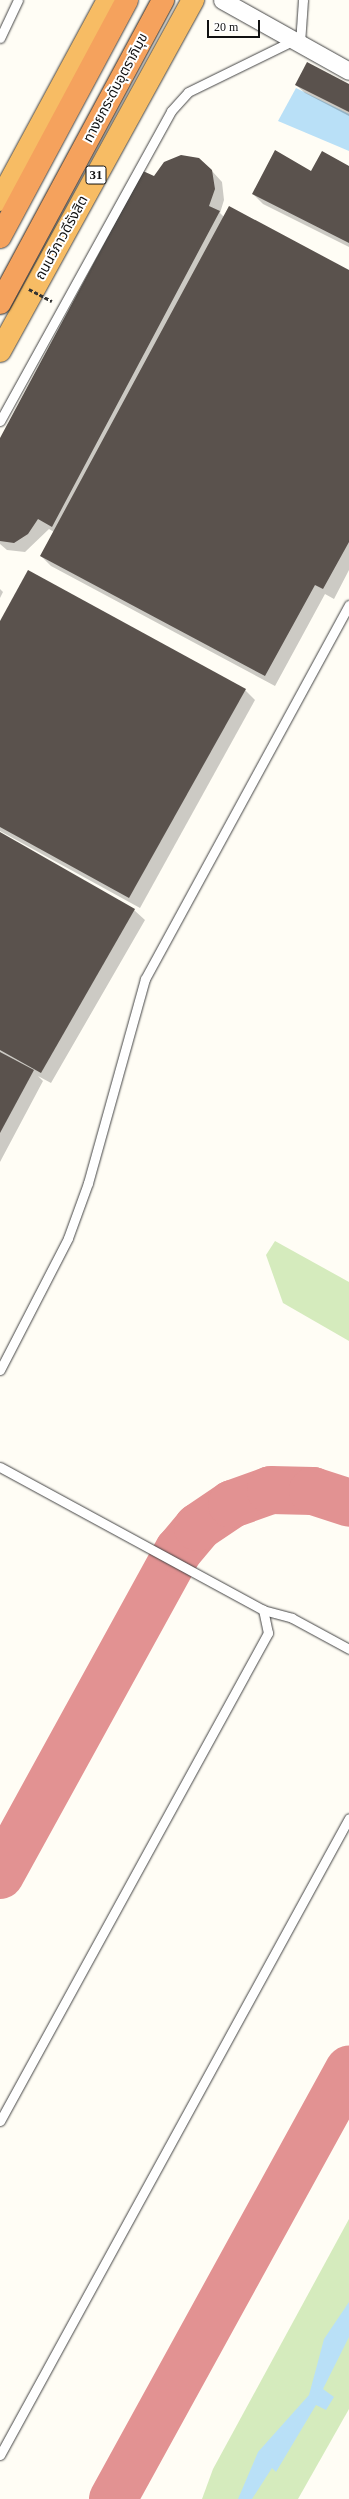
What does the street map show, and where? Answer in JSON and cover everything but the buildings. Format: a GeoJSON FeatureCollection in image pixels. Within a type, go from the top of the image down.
{"type":"FeatureCollection","features":[{"type":"Feature","properties":{"kind":"highway"},"geometry":{"type":"LineString","coordinates":[[0,200],[108,0]]}},
{"type":"Feature","properties":{"kind":"highway"},"geometry":{"type":"LineString","coordinates":[[0,237],[127,0]]}},
{"type":"Feature","properties":{"kind":"highway","name":"ทางยกระดับอุตราภิมุข"},"geometry":{"type":"LineString","coordinates":[[0,303],[163,0]]}},
{"type":"Feature","properties":{"kind":"highway","name":"ถนนวิภาวดีรังสิต"},"geometry":{"type":"LineString","coordinates":[[0,351],[193,0]]}},
{"type":"Feature","properties":{"kind":"street"},"geometry":{"type":"LineString","coordinates":[[222,0],[349,71]]}},
{"type":"Feature","properties":{"kind":"lane"},"geometry":{"type":"LineString","coordinates":[[0,38],[18,0]]}},
{"type":"Feature","properties":{"kind":"lane"},"geometry":{"type":"LineString","coordinates":[[0,422],[170,111],[188,92],[297,41],[303,0]]}},
{"type":"Feature","properties":{"kind":"lane"},"geometry":{"type":"LineString","coordinates":[[0,1370],[68,1238],[88,1183],[145,979],[349,605]]}},
{"type":"Feature","properties":{"kind":"lane"},"geometry":{"type":"LineString","coordinates":[[0,1467],[263,1610],[292,1618],[349,1649]]}},
{"type":"Feature","properties":{"kind":"lane"},"geometry":{"type":"LineString","coordinates":[[0,2121],[268,1633],[263,1610]]}},
{"type":"Feature","properties":{"kind":"lane"},"geometry":{"type":"LineString","coordinates":[[0,2455],[349,1818]]}},
{"type":"Feature","properties":{"kind":"green space"},"geometry":{"type":"Polygon","coordinates":[[[275,1241],[349,1282],[349,1341],[283,1303],[266,1255],[275,1241]]]}},
{"type":"Feature","properties":{"kind":"green space"},"geometry":{"type":"Polygon","coordinates":[[[349,2219],[349,2409],[298,2499],[202,2499],[213,2469],[349,2219]]]}},
{"type":"Feature","properties":{"kind":"water"},"geometry":{"type":"Polygon","coordinates":[[[296,88],[349,114],[349,151],[278,121],[296,88]]]}},
{"type":"Feature","properties":{"kind":"water"},"geometry":{"type":"Polygon","coordinates":[[[349,2302],[349,2337],[323,2389],[334,2397],[326,2410],[316,2405],[276,2472],[272,2468],[252,2499],[238,2499],[258,2452],[309,2395],[324,2339],[349,2302]]]}},
{"type":"Feature","properties":{"kind":"taxiway"},"geometry":{"type":"LineString","coordinates":[[0,1875],[179,1550],[198,1527],[232,1504],[271,1490],[313,1491],[349,1503]]}},
{"type":"Feature","properties":{"kind":"taxiway"},"geometry":{"type":"LineString","coordinates":[[113,2499],[349,2070]]}}]}
